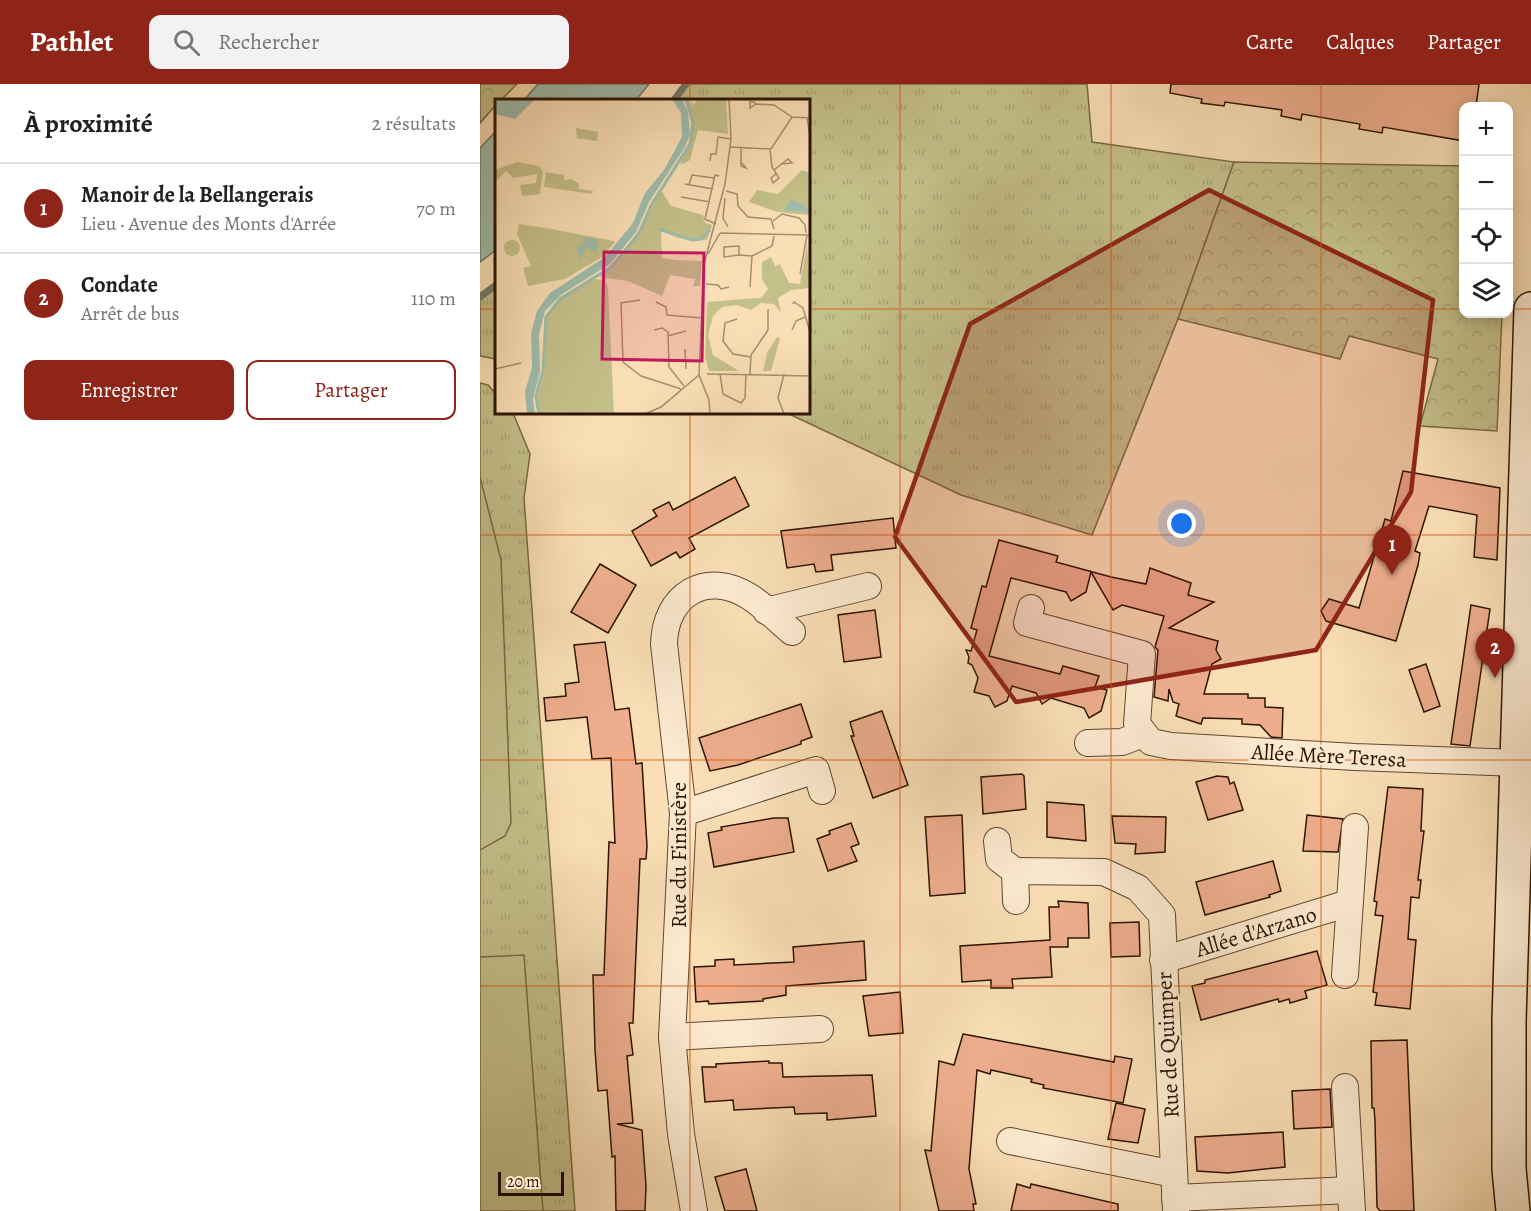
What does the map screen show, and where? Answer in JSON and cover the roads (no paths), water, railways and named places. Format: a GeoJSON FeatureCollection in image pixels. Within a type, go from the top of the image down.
{"type":"FeatureCollection","features":[{"type":"Feature","properties":{"kind":"street"},"geometry":{"type":"LineString","coordinates":[[1513,1211],[1509,1169],[1509,1021],[1519,763],[1531,309]]}},
{"type":"Feature","properties":{"kind":"street","name":"Rue du Finistère"},"geometry":{"type":"LineString","coordinates":[[694,1211],[686,1175],[672,1037],[683,813],[664,644],[664,625],[679,599],[691,589],[711,586],[733,589],[749,597],[792,632]]}},
{"type":"Feature","properties":{"kind":"street"},"geometry":{"type":"LineString","coordinates":[[766,610],[868,586]]}},
{"type":"Feature","properties":{"kind":"street"},"geometry":{"type":"LineString","coordinates":[[1031,608],[1027,622],[1144,647],[1137,724],[1143,734],[1122,742],[1088,743]]}},
{"type":"Feature","properties":{"kind":"street","name":"Allée Mère Teresa"},"geometry":{"type":"LineString","coordinates":[[1143,734],[1151,741],[1171,746],[1519,763]]}},
{"type":"Feature","properties":{"kind":"street"},"geometry":{"type":"LineString","coordinates":[[683,813],[816,770],[822,791]]}},
{"type":"Feature","properties":{"kind":"street","name":"Allée d'Arzano"},"geometry":{"type":"LineString","coordinates":[[1345,975],[1355,827]]}},
{"type":"Feature","properties":{"kind":"street"},"geometry":{"type":"LineString","coordinates":[[998,841],[999,859],[1016,871],[1016,901]]}},
{"type":"Feature","properties":{"kind":"street","name":"Rue de Quimper"},"geometry":{"type":"LineString","coordinates":[[1016,871],[1104,872],[1138,888],[1162,915],[1175,1195]]}},
{"type":"Feature","properties":{"kind":"street","name":"Allée d'Arzano"},"geometry":{"type":"LineString","coordinates":[[1163,960],[1349,903]]}},
{"type":"Feature","properties":{"kind":"street"},"geometry":{"type":"LineString","coordinates":[[672,1037],[820,1029]]}},
{"type":"Feature","properties":{"kind":"street"},"geometry":{"type":"LineString","coordinates":[[1010,1141],[1175,1195],[1351,1200],[1345,1087]]}},
{"type":"Feature","properties":{"kind":"street"},"geometry":{"type":"LineString","coordinates":[[1531,1115],[1531,1178]]}},
{"type":"Feature","properties":{"kind":"waterway"},"geometry":{"type":"LineString","coordinates":[[675,99],[686,84]]}},
{"type":"Feature","properties":{"kind":"waterway"},"geometry":{"type":"LineString","coordinates":[[480,297],[495,286]]}},
{"type":"Feature","properties":{"kind":"place","name":"Manoir de la Bellangerais"},"geometry":{"type":"Point","coordinates":[1392,575]}},
{"type":"Feature","properties":{"kind":"place","name":"Condate"},"geometry":{"type":"Point","coordinates":[1495,678]}}]}
